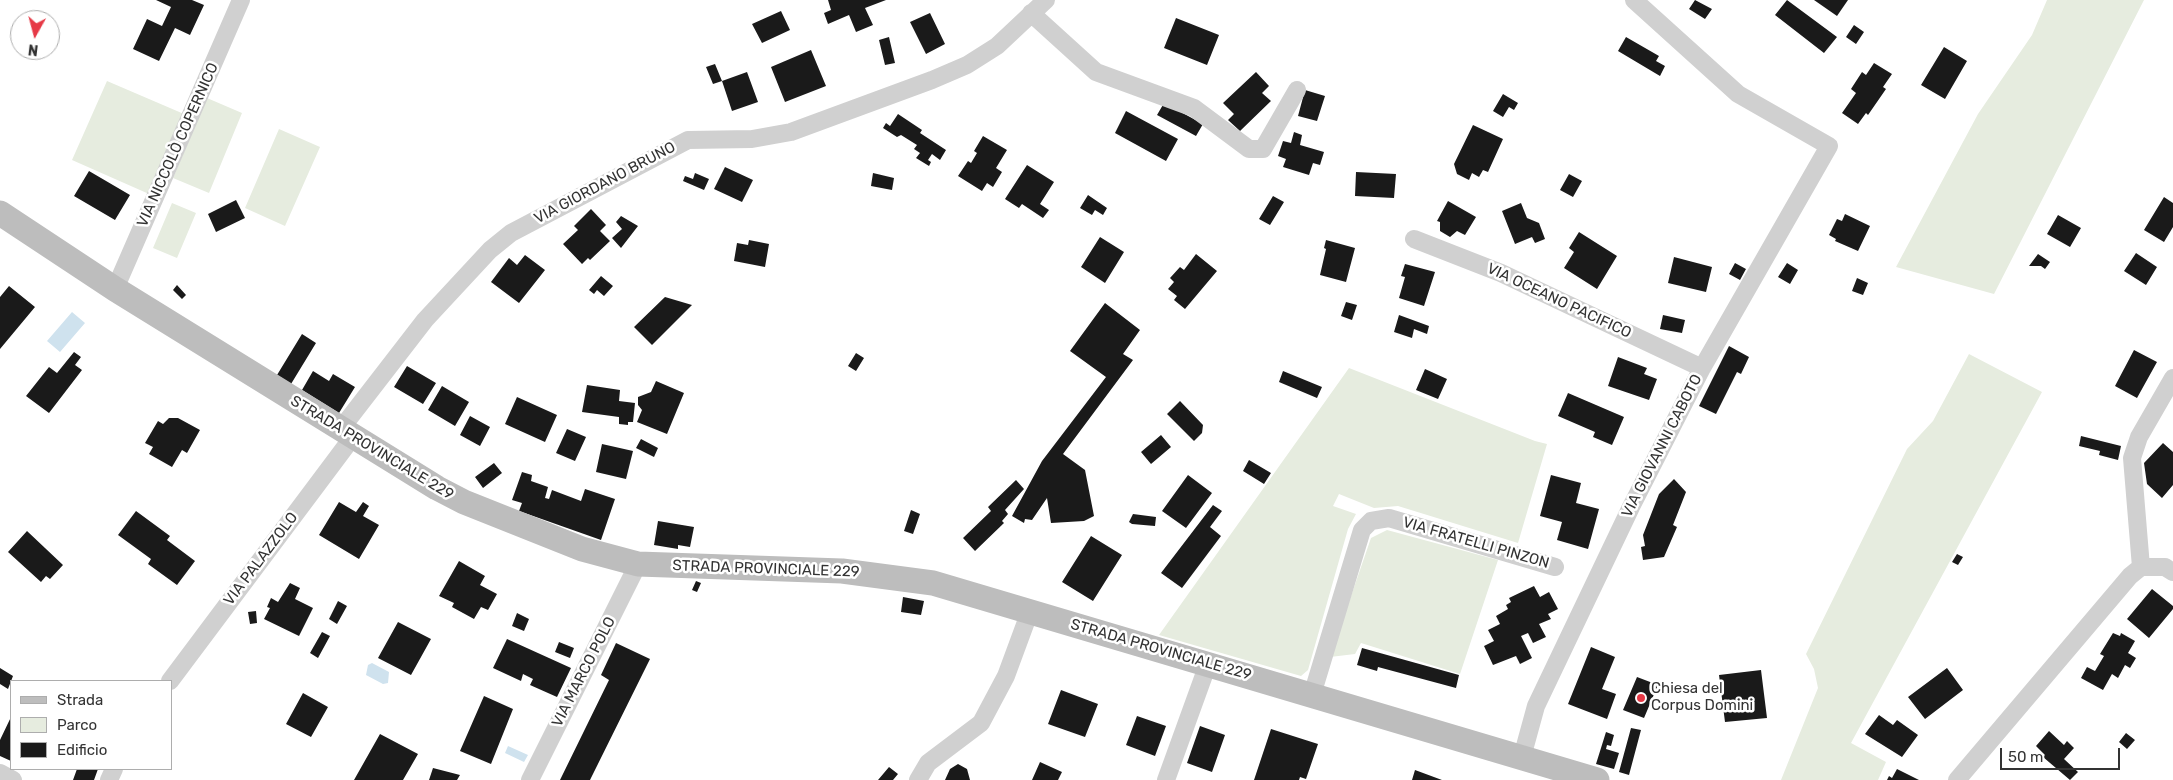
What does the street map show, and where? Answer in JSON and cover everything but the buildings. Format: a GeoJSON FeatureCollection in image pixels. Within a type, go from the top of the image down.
{"type":"FeatureCollection","features":[{"type":"Feature","properties":{"kind":"street","name":"VIA NICCOLÒ COPERNICO"},"geometry":{"type":"LineString","coordinates":[[115,289],[241,0]]}},
{"type":"Feature","properties":{"kind":"street","name":"VIA GIORDANO BRUNO"},"geometry":{"type":"LineString","coordinates":[[346,434],[425,320],[490,250],[510,233],[688,140],[752,139],[791,132],[932,80],[967,64],[997,46],[1046,0]]}},
{"type":"Feature","properties":{"kind":"street","name":"VIA GIOVANNI CABOTO"},"geometry":{"type":"LineString","coordinates":[[1522,757],[1536,706],[1631,507],[1702,368],[1829,146],[1738,94],[1634,0]]}},
{"type":"Feature","properties":{"kind":"street"},"geometry":{"type":"LineString","coordinates":[[1031,13],[1096,72],[1194,108],[1249,149],[1263,149],[1297,90]]}},
{"type":"Feature","properties":{"kind":"street","name":"STRADA PROVINCIALE 229"},"geometry":{"type":"LineString","coordinates":[[0,213],[115,289],[346,434],[437,488],[464,502],[582,549],[638,564],[842,571],[933,583],[1597,780]]}},
{"type":"Feature","properties":{"kind":"street","name":"VIA OCEANO PACIFICO"},"geometry":{"type":"LineString","coordinates":[[1414,239],[1501,273],[1702,368]]}},
{"type":"Feature","properties":{"kind":"street"},"geometry":{"type":"LineString","coordinates":[[2141,567],[2132,458],[2139,437],[2173,378]]}},
{"type":"Feature","properties":{"kind":"street","name":"VIA PALAZZOLO"},"geometry":{"type":"LineString","coordinates":[[171,680],[346,434]]}},
{"type":"Feature","properties":{"kind":"street","name":"VIA FRATELLI PINZON"},"geometry":{"type":"LineString","coordinates":[[1312,695],[1362,530],[1371,521],[1389,518],[1555,567]]}},
{"type":"Feature","properties":{"kind":"street","name":"VIA MARCO POLO"},"geometry":{"type":"LineString","coordinates":[[530,780],[638,564]]}},
{"type":"Feature","properties":{"kind":"street"},"geometry":{"type":"LineString","coordinates":[[1957,780],[2130,576],[2141,567],[2165,567],[2173,572]]}},
{"type":"Feature","properties":{"kind":"street"},"geometry":{"type":"LineString","coordinates":[[918,780],[928,762],[981,723],[1006,676],[1030,611]]}},
{"type":"Feature","properties":{"kind":"street"},"geometry":{"type":"LineString","coordinates":[[1166,780],[1208,664]]}},
{"type":"Feature","properties":{"kind":"street"},"geometry":{"type":"LineString","coordinates":[[0,774],[13,780]]}},
{"type":"Feature","properties":{"kind":"green space"},"geometry":{"type":"Polygon","coordinates":[[[2047,0],[2144,0],[1994,294],[1896,267],[1978,114],[2032,35],[2047,0]]]}},
{"type":"Feature","properties":{"kind":"green space"},"geometry":{"type":"Polygon","coordinates":[[[107,81],[184,114],[149,194],[72,160],[107,81]]]}},
{"type":"Feature","properties":{"kind":"green space"},"geometry":{"type":"Polygon","coordinates":[[[207,98],[242,113],[209,193],[173,178],[207,98]]]}},
{"type":"Feature","properties":{"kind":"green space"},"geometry":{"type":"Polygon","coordinates":[[[279,129],[320,147],[285,226],[245,208],[279,129]]]}},
{"type":"Feature","properties":{"kind":"green space"},"geometry":{"type":"Polygon","coordinates":[[[172,203],[196,213],[177,258],[153,248],[172,203]]]}},
{"type":"Feature","properties":{"kind":"green space"},"geometry":{"type":"Polygon","coordinates":[[[1969,354],[2042,392],[1851,743],[1886,762],[1878,780],[1781,780],[1818,688],[1814,669],[1806,654],[1907,449],[1933,421],[1969,354]]]}},
{"type":"Feature","properties":{"kind":"green space"},"geometry":{"type":"Polygon","coordinates":[[[1349,368],[1547,444],[1518,543],[1398,506],[1374,508],[1339,494],[1333,506],[1356,514],[1348,529],[1308,670],[1301,676],[1159,635],[1349,368]]]}},
{"type":"Feature","properties":{"kind":"green space"},"geometry":{"type":"Polygon","coordinates":[[[1387,530],[1498,560],[1460,674],[1361,643],[1355,654],[1330,657],[1371,538],[1387,530]]]}},
{"type":"Feature","properties":{"kind":"water"},"geometry":{"type":"Polygon","coordinates":[[[72,312],[85,323],[60,352],[47,341],[72,312]]]}},
{"type":"Feature","properties":{"kind":"water"},"geometry":{"type":"Polygon","coordinates":[[[372,663],[389,672],[388,683],[383,684],[366,675],[368,665],[372,663]]]}},
{"type":"Feature","properties":{"kind":"water"},"geometry":{"type":"Polygon","coordinates":[[[508,746],[528,755],[524,762],[505,753],[508,746]]]}},
{"type":"Feature","properties":{"kind":"place","name":"Chiesa del Corpus Domini"},"geometry":{"type":"Point","coordinates":[1641,698]}}]}
